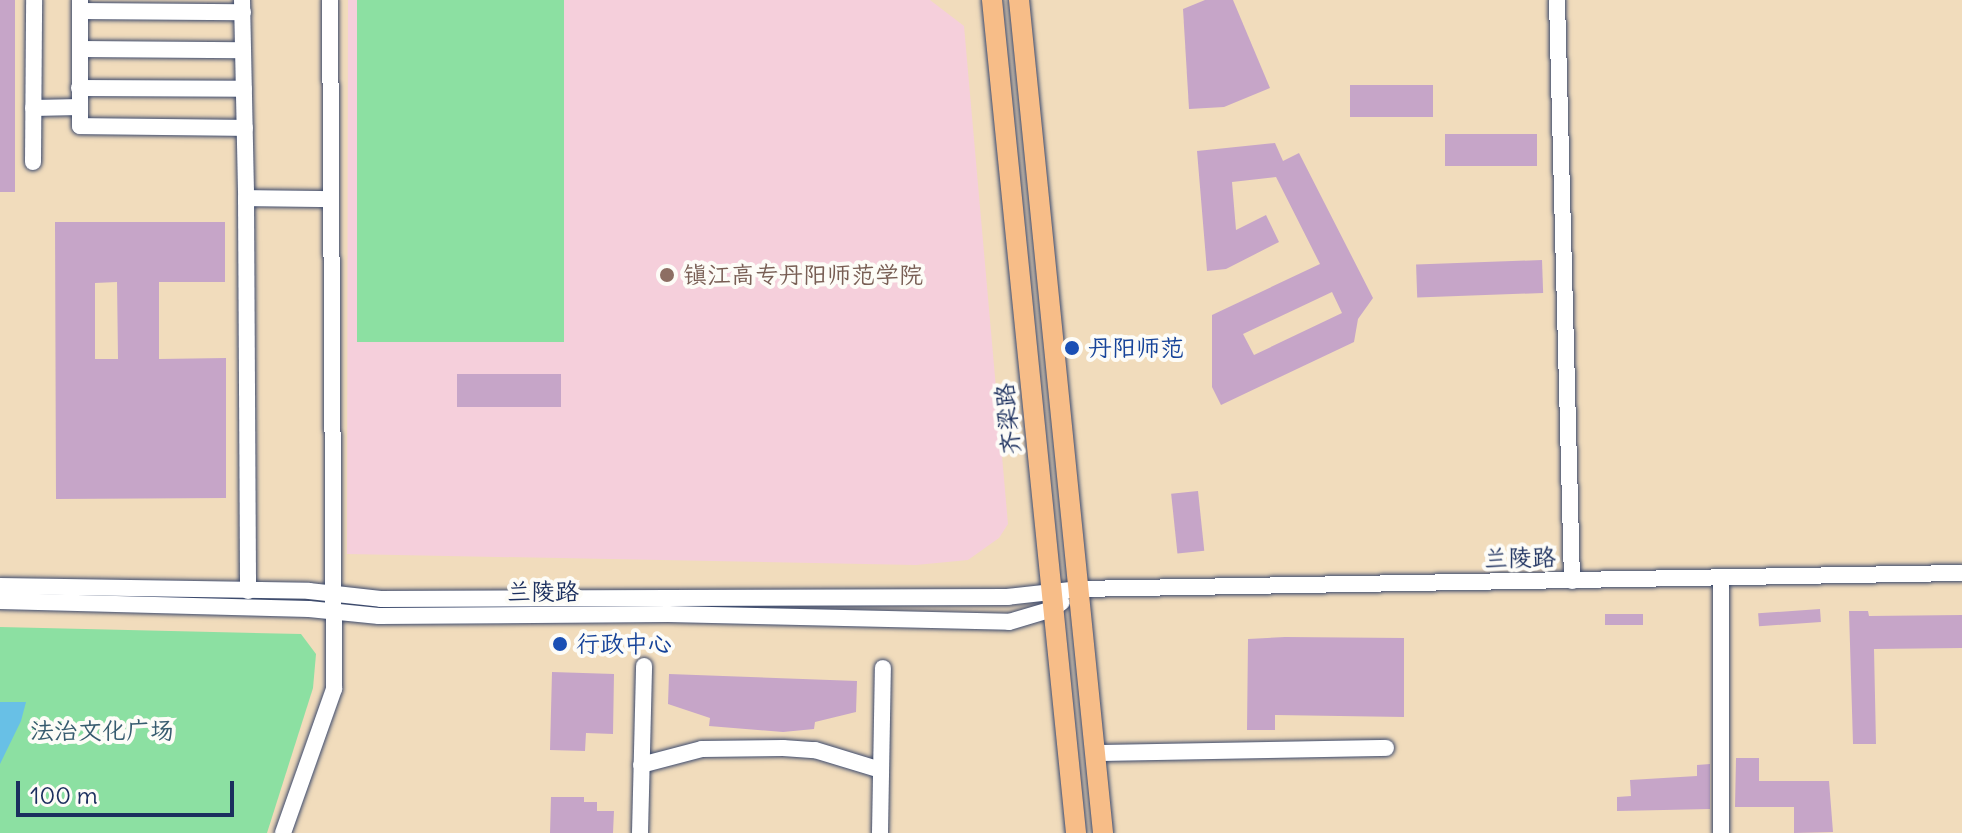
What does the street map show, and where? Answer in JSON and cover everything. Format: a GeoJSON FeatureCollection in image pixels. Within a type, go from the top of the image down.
{"type":"FeatureCollection","features":[{"type":"Feature","properties":{"kind":"main road","name":"齐梁路"},"geometry":{"type":"LineString","coordinates":[[992,0],[1076,833]]}},
{"type":"Feature","properties":{"kind":"main road"},"geometry":{"type":"LineString","coordinates":[[1019,0],[1103,833]]}},
{"type":"Feature","properties":{"kind":"street"},"geometry":{"type":"LineString","coordinates":[[33,162],[34,0]]}},
{"type":"Feature","properties":{"kind":"street"},"geometry":{"type":"LineString","coordinates":[[283,833],[334,689],[330,0]]}},
{"type":"Feature","properties":{"kind":"street"},"geometry":{"type":"LineString","coordinates":[[1557,0],[1572,581]]}},
{"type":"Feature","properties":{"kind":"street"},"geometry":{"type":"LineString","coordinates":[[245,128],[80,126],[80,6],[242,6],[245,128],[246,198],[248,591]]}},
{"type":"Feature","properties":{"kind":"street"},"geometry":{"type":"LineString","coordinates":[[80,49],[243,50]]}},
{"type":"Feature","properties":{"kind":"street"},"geometry":{"type":"LineString","coordinates":[[79,88],[244,89]]}},
{"type":"Feature","properties":{"kind":"street"},"geometry":{"type":"LineString","coordinates":[[33,108],[80,107]]}},
{"type":"Feature","properties":{"kind":"street"},"geometry":{"type":"LineString","coordinates":[[246,198],[331,199]]}},
{"type":"Feature","properties":{"kind":"street","name":"兰陵路"},"geometry":{"type":"LineString","coordinates":[[0,586],[248,591],[333,603],[379,616],[668,614],[1009,622],[1078,589],[1962,573]]}},
{"type":"Feature","properties":{"kind":"street"},"geometry":{"type":"LineString","coordinates":[[1721,578],[1721,833]]}},
{"type":"Feature","properties":{"kind":"street","name":"兰陵路"},"geometry":{"type":"LineString","coordinates":[[0,601],[333,603],[381,599],[1007,597],[1052,600]]}},
{"type":"Feature","properties":{"kind":"street"},"geometry":{"type":"LineString","coordinates":[[640,833],[644,666]]}},
{"type":"Feature","properties":{"kind":"street"},"geometry":{"type":"LineString","coordinates":[[880,833],[883,668]]}},
{"type":"Feature","properties":{"kind":"street"},"geometry":{"type":"LineString","coordinates":[[641,765],[702,749],[783,748],[815,750],[881,770]]}},
{"type":"Feature","properties":{"kind":"street"},"geometry":{"type":"LineString","coordinates":[[1095,753],[1386,748]]}},
{"type":"Feature","properties":{"kind":"shaded area","name":"镇江高专丹阳师范学院"},"geometry":{"type":"Polygon","coordinates":[[[348,0],[930,0],[964,26],[1008,524],[999,538],[968,560],[916,565],[347,554],[348,0]]]}},
{"type":"Feature","properties":{"kind":"green space"},"geometry":{"type":"Polygon","coordinates":[[[357,0],[564,0],[564,342],[357,342],[357,0]]]}},
{"type":"Feature","properties":{"kind":"green space","name":"法治文化广场"},"geometry":{"type":"Polygon","coordinates":[[[0,627],[301,634],[316,654],[313,688],[267,833],[0,833],[0,627]]]}},
{"type":"Feature","properties":{"kind":"water"},"geometry":{"type":"Polygon","coordinates":[[[0,702],[26,702],[21,721],[0,764],[0,702]]]}},
{"type":"Feature","properties":{"kind":"building"},"geometry":{"type":"Polygon","coordinates":[[[0,0],[15,0],[15,192],[0,192],[0,0]]]}},
{"type":"Feature","properties":{"kind":"building"},"geometry":{"type":"Polygon","coordinates":[[[1205,0],[1233,0],[1270,88],[1224,107],[1189,109],[1183,9],[1205,0]]]}},
{"type":"Feature","properties":{"kind":"building"},"geometry":{"type":"Polygon","coordinates":[[[1350,85],[1433,85],[1433,117],[1350,117],[1350,85]]]}},
{"type":"Feature","properties":{"kind":"building"},"geometry":{"type":"Polygon","coordinates":[[[1445,134],[1537,134],[1537,166],[1445,166],[1445,134]]]}},
{"type":"Feature","properties":{"kind":"building"},"geometry":{"type":"Polygon","coordinates":[[[1275,143],[1283,161],[1299,153],[1373,298],[1358,319],[1354,342],[1221,405],[1212,387],[1212,315],[1320,264],[1276,177],[1232,182],[1236,230],[1266,215],[1279,242],[1226,269],[1207,271],[1197,151],[1275,143]],[[1332,292],[1243,334],[1254,355],[1342,313],[1332,292]]]}},
{"type":"Feature","properties":{"kind":"building"},"geometry":{"type":"Polygon","coordinates":[[[55,222],[225,222],[225,282],[159,282],[159,359],[226,358],[226,498],[56,499],[55,222]],[[117,282],[95,283],[95,359],[118,359],[117,282]]]}},
{"type":"Feature","properties":{"kind":"building"},"geometry":{"type":"Polygon","coordinates":[[[1542,260],[1543,293],[1417,297],[1416,264],[1542,260]]]}},
{"type":"Feature","properties":{"kind":"building"},"geometry":{"type":"Polygon","coordinates":[[[457,374],[561,374],[561,407],[457,407],[457,374]]]}},
{"type":"Feature","properties":{"kind":"building"},"geometry":{"type":"Polygon","coordinates":[[[1198,491],[1204,551],[1177,553],[1171,494],[1198,491]]]}},
{"type":"Feature","properties":{"kind":"building"},"geometry":{"type":"Polygon","coordinates":[[[1820,609],[1821,622],[1759,626],[1758,613],[1820,609]]]}},
{"type":"Feature","properties":{"kind":"building"},"geometry":{"type":"Polygon","coordinates":[[[1849,611],[1868,611],[1869,616],[1962,615],[1962,648],[1874,649],[1876,744],[1853,744],[1849,611]]]}},
{"type":"Feature","properties":{"kind":"building"},"geometry":{"type":"Polygon","coordinates":[[[1605,614],[1643,614],[1643,625],[1605,625],[1605,614]]]}},
{"type":"Feature","properties":{"kind":"building"},"geometry":{"type":"Polygon","coordinates":[[[1404,638],[1404,717],[1275,715],[1275,730],[1247,730],[1248,639],[1404,638]]]}},
{"type":"Feature","properties":{"kind":"building"},"geometry":{"type":"Polygon","coordinates":[[[552,672],[614,674],[613,734],[586,733],[585,751],[550,750],[552,672]]]}},
{"type":"Feature","properties":{"kind":"building"},"geometry":{"type":"Polygon","coordinates":[[[669,674],[857,681],[856,712],[815,722],[814,729],[783,732],[709,726],[710,718],[668,704],[669,674]]]}},
{"type":"Feature","properties":{"kind":"building"},"geometry":{"type":"Polygon","coordinates":[[[1736,758],[1759,758],[1759,781],[1829,781],[1833,832],[1794,833],[1794,807],[1735,807],[1736,758]]]}},
{"type":"Feature","properties":{"kind":"building"},"geometry":{"type":"Polygon","coordinates":[[[1710,764],[1710,809],[1617,811],[1617,797],[1631,796],[1630,780],[1697,776],[1697,765],[1710,764]]]}},
{"type":"Feature","properties":{"kind":"building"},"geometry":{"type":"Polygon","coordinates":[[[551,797],[584,797],[584,802],[597,802],[597,811],[614,811],[613,833],[550,833],[551,797]]]}},
{"type":"Feature","properties":{"kind":"place","name":"镇江高专丹阳师范学院"},"geometry":{"type":"Point","coordinates":[667,275]}},
{"type":"Feature","properties":{"kind":"place","name":"丹阳师范"},"geometry":{"type":"Point","coordinates":[1072,348]}},
{"type":"Feature","properties":{"kind":"place","name":"行政中心"},"geometry":{"type":"Point","coordinates":[560,644]}}]}
